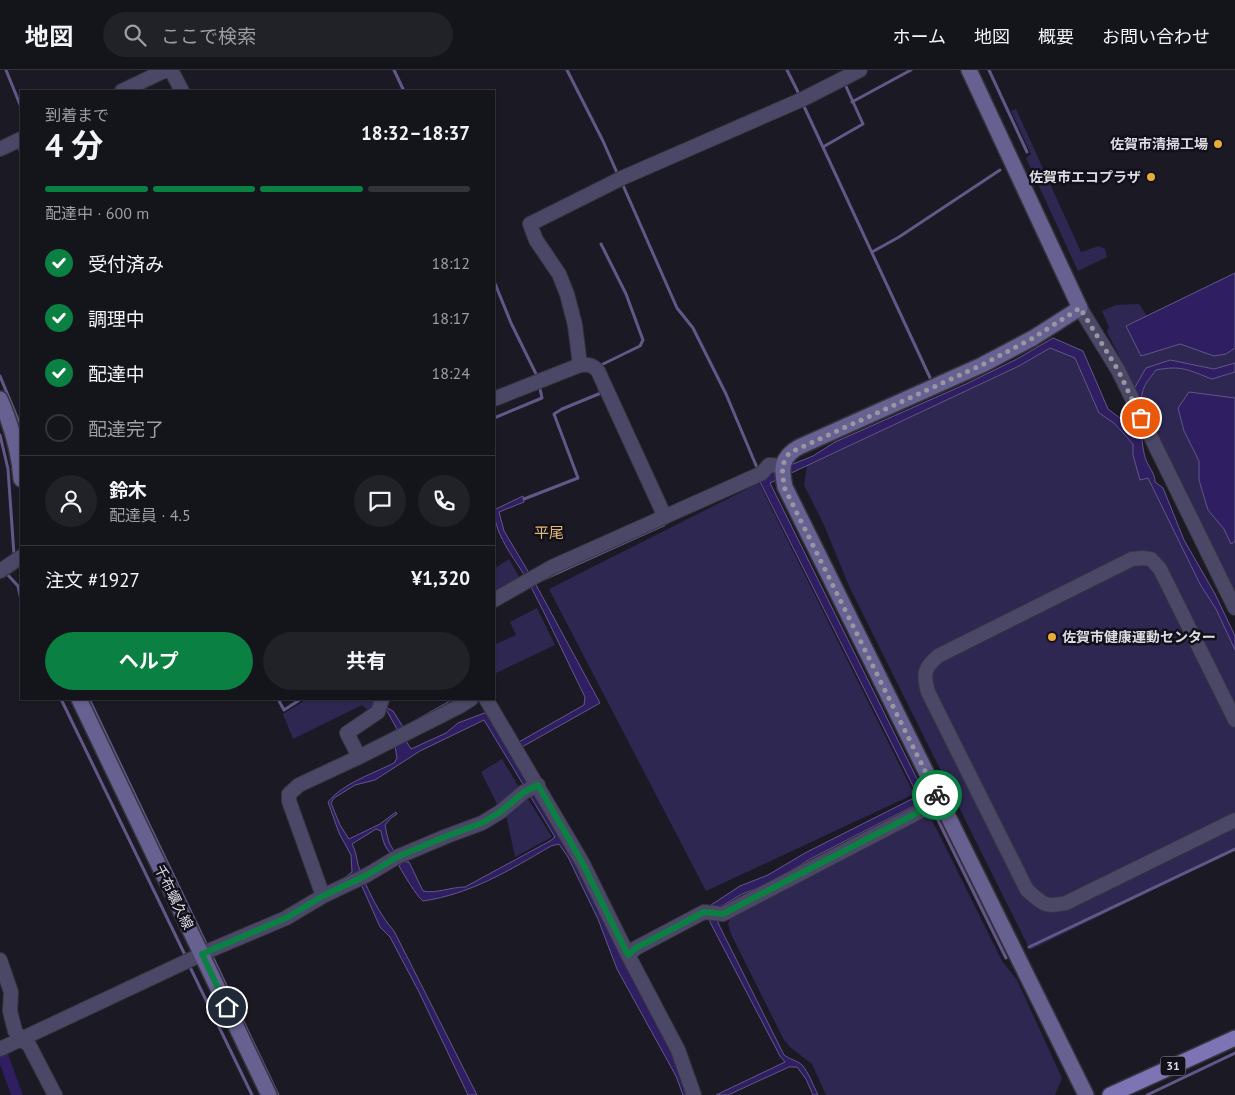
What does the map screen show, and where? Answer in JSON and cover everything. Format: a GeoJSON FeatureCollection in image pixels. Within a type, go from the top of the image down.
{"type":"FeatureCollection","features":[{"type":"Feature","properties":{"kind":"main road","name":"31"},"geometry":{"type":"LineString","coordinates":[[1110,1095],[1235,1038]]}},
{"type":"Feature","properties":{"kind":"street"},"geometry":{"type":"LineString","coordinates":[[124,90],[166,70]]}},
{"type":"Feature","properties":{"kind":"street"},"geometry":{"type":"LineString","coordinates":[[171,70],[181,90]]}},
{"type":"Feature","properties":{"kind":"street"},"geometry":{"type":"LineString","coordinates":[[665,517],[591,367],[559,274],[536,240],[530,224],[620,179],[800,100],[860,70]]}},
{"type":"Feature","properties":{"kind":"street"},"geometry":{"type":"LineString","coordinates":[[970,70],[1080,308],[1118,370],[1235,608]]}},
{"type":"Feature","properties":{"kind":"street"},"geometry":{"type":"LineString","coordinates":[[1080,308],[1033,338],[982,365],[799,447],[789,453],[782,466],[784,487],[934,804],[1086,1095]]}},
{"type":"Feature","properties":{"kind":"street"},"geometry":{"type":"LineString","coordinates":[[495,399],[538,381],[591,367]]}},
{"type":"Feature","properties":{"kind":"street"},"geometry":{"type":"LineString","coordinates":[[0,399],[20,458]]}},
{"type":"Feature","properties":{"kind":"street"},"geometry":{"type":"LineString","coordinates":[[495,599],[552,567],[760,474],[769,465],[782,466]]}},
{"type":"Feature","properties":{"kind":"street"},"geometry":{"type":"LineString","coordinates":[[3,570],[20,557]]}},
{"type":"Feature","properties":{"kind":"street"},"geometry":{"type":"LineString","coordinates":[[1235,720],[1160,570],[1151,559],[1132,559],[938,656],[927,665],[924,678],[928,692],[1027,890],[1038,901],[1051,907],[1066,903],[1235,820]]}},
{"type":"Feature","properties":{"kind":"street","name":"千布蠣久線"},"geometry":{"type":"LineString","coordinates":[[79,700],[199,955],[269,1095]]}},
{"type":"Feature","properties":{"kind":"street"},"geometry":{"type":"LineString","coordinates":[[323,896],[289,801],[289,794],[299,785],[359,757],[469,700]]}},
{"type":"Feature","properties":{"kind":"street"},"geometry":{"type":"LineString","coordinates":[[487,700],[582,862],[678,1050],[694,1095]]}},
{"type":"Feature","properties":{"kind":"street"},"geometry":{"type":"LineString","coordinates":[[359,757],[347,733],[378,712],[382,702]]}},
{"type":"Feature","properties":{"kind":"street"},"geometry":{"type":"LineString","coordinates":[[3,1047],[199,955],[286,918],[323,896],[361,878],[398,857],[482,823],[500,812],[524,792],[538,785]]}},
{"type":"Feature","properties":{"kind":"street"},"geometry":{"type":"LineString","coordinates":[[628,955],[636,948],[704,912],[715,913],[934,804]]}},
{"type":"Feature","properties":{"kind":"street"},"geometry":{"type":"LineString","coordinates":[[0,960],[11,992],[10,1011],[16,1031],[20,1038],[30,1045],[55,1095]]}},
{"type":"Feature","properties":{"kind":"shaded area"},"geometry":{"type":"Polygon","coordinates":[[[1016,109],[1081,252],[1099,246],[1105,249],[1107,257],[1078,271],[1026,158],[1031,154],[1011,111],[1016,109]]]}},
{"type":"Feature","properties":{"kind":"shaded area"},"geometry":{"type":"Polygon","coordinates":[[[1235,273],[1235,348],[1226,354],[1214,356],[1180,344],[1141,356],[1126,326],[1235,273]]]}},
{"type":"Feature","properties":{"kind":"shaded area"},"geometry":{"type":"Polygon","coordinates":[[[1139,304],[1147,316],[1126,326],[1141,356],[1180,344],[1214,356],[1226,354],[1235,348],[1235,363],[1214,369],[1170,360],[1146,368],[1135,387],[1107,332],[1109,327],[1102,311],[1116,305],[1139,304]]]}},
{"type":"Feature","properties":{"kind":"shaded area"},"geometry":{"type":"Polygon","coordinates":[[[1053,338],[1083,351],[1108,409],[1133,428],[1135,387],[1146,368],[1170,360],[1214,369],[1235,363],[1235,372],[1212,379],[1179,368],[1156,370],[1143,390],[1141,417],[1146,460],[1153,473],[1155,482],[1163,488],[1184,540],[1215,594],[1235,636],[1235,650],[1216,609],[1200,584],[1148,478],[1140,480],[1133,455],[1133,444],[1114,423],[1099,413],[1075,358],[1050,348],[1019,366],[770,483],[927,799],[810,859],[771,883],[742,894],[720,907],[718,923],[784,1055],[802,1065],[818,1095],[813,1095],[806,1079],[797,1067],[789,1067],[728,1095],[716,1095],[785,1062],[780,1056],[710,922],[711,905],[740,886],[768,875],[805,853],[918,796],[758,478],[813,456],[835,442],[966,384],[1017,359],[1053,338]]]}},
{"type":"Feature","properties":{"kind":"shaded area","name":"佐賀市健康運動センター"},"geometry":{"type":"Polygon","coordinates":[[[1050,348],[1075,358],[1099,413],[1114,423],[1133,444],[1133,455],[1140,480],[1148,478],[1200,584],[1216,609],[1235,650],[1235,850],[1030,950],[849,586],[824,525],[804,485],[807,466],[1019,366],[1050,348]]]}},
{"type":"Feature","properties":{"kind":"shaded area"},"geometry":{"type":"Polygon","coordinates":[[[1175,367],[1212,379],[1235,372],[1235,398],[1189,392],[1184,431],[1199,461],[1199,480],[1208,510],[1224,529],[1231,544],[1235,541],[1235,595],[1141,404],[1145,386],[1156,370],[1175,367]]]}},
{"type":"Feature","properties":{"kind":"shaded area"},"geometry":{"type":"Polygon","coordinates":[[[1189,392],[1235,398],[1235,541],[1231,544],[1224,529],[1208,510],[1199,480],[1199,461],[1184,431],[1178,408],[1189,392]]]}},
{"type":"Feature","properties":{"kind":"shaded area"},"geometry":{"type":"Polygon","coordinates":[[[759,483],[914,794],[706,891],[549,589],[759,483]]]}},
{"type":"Feature","properties":{"kind":"shaded area"},"geometry":{"type":"Polygon","coordinates":[[[523,496],[524,502],[499,512],[504,531],[535,583],[600,703],[513,752],[539,794],[672,1049],[688,1095],[683,1095],[676,1076],[617,969],[598,919],[568,857],[559,844],[551,846],[474,887],[441,898],[423,901],[399,866],[401,863],[387,849],[381,831],[376,829],[352,844],[359,869],[371,896],[394,931],[477,1095],[468,1095],[419,992],[390,937],[380,927],[361,884],[338,883],[352,872],[351,855],[339,833],[328,802],[350,784],[394,763],[397,758],[395,746],[398,731],[387,711],[378,700],[381,700],[387,708],[393,711],[403,727],[449,700],[454,700],[452,705],[405,739],[411,749],[446,733],[458,723],[487,712],[510,747],[584,705],[585,697],[545,614],[526,577],[502,539],[495,519],[495,508],[523,496]],[[484,720],[420,751],[375,780],[355,785],[334,798],[331,803],[340,825],[349,839],[380,824],[396,812],[397,814],[385,825],[389,842],[406,862],[409,862],[423,891],[428,892],[465,887],[555,837],[484,720]]]}},
{"type":"Feature","properties":{"kind":"shaded area"},"geometry":{"type":"Polygon","coordinates":[[[509,559],[521,580],[495,596],[495,568],[509,559]]]}},
{"type":"Feature","properties":{"kind":"shaded area"},"geometry":{"type":"Polygon","coordinates":[[[537,608],[555,645],[495,674],[495,645],[516,635],[510,622],[537,608]]]}},
{"type":"Feature","properties":{"kind":"shaded area"},"geometry":{"type":"Polygon","coordinates":[[[305,700],[374,700],[376,705],[371,713],[362,705],[293,739],[283,714],[305,700]]]}},
{"type":"Feature","properties":{"kind":"shaded area"},"geometry":{"type":"Polygon","coordinates":[[[502,759],[520,789],[498,806],[481,772],[502,759]]]}},
{"type":"Feature","properties":{"kind":"shaded area"},"geometry":{"type":"Polygon","coordinates":[[[528,799],[552,837],[515,857],[506,815],[528,799]]]}},
{"type":"Feature","properties":{"kind":"shaded area"},"geometry":{"type":"Polygon","coordinates":[[[929,814],[1002,961],[1017,980],[1062,1078],[1055,1095],[826,1095],[812,1064],[784,1040],[732,936],[728,924],[731,915],[929,814]]]}},
{"type":"Feature","properties":{"kind":"waterway"},"geometry":{"type":"LineString","coordinates":[[6,70],[20,105]]}},
{"type":"Feature","properties":{"kind":"waterway"},"geometry":{"type":"LineString","coordinates":[[394,70],[404,90]]}},
{"type":"Feature","properties":{"kind":"waterway"},"geometry":{"type":"LineString","coordinates":[[567,70],[618,175]]}},
{"type":"Feature","properties":{"kind":"waterway"},"geometry":{"type":"LineString","coordinates":[[787,70],[800,96]]}},
{"type":"Feature","properties":{"kind":"waterway"},"geometry":{"type":"LineString","coordinates":[[852,102],[911,70]]}},
{"type":"Feature","properties":{"kind":"waterway"},"geometry":{"type":"LineString","coordinates":[[989,70],[1027,152]]}},
{"type":"Feature","properties":{"kind":"waterway"},"geometry":{"type":"LineString","coordinates":[[823,147],[863,124],[844,82]]}},
{"type":"Feature","properties":{"kind":"waterway"},"geometry":{"type":"LineString","coordinates":[[802,102],[932,382]]}},
{"type":"Feature","properties":{"kind":"waterway"},"geometry":{"type":"LineString","coordinates":[[17,144],[20,150]]}},
{"type":"Feature","properties":{"kind":"waterway"},"geometry":{"type":"LineString","coordinates":[[872,252],[899,237],[1000,170]]}},
{"type":"Feature","properties":{"kind":"waterway"},"geometry":{"type":"LineString","coordinates":[[622,183],[677,308],[693,328],[726,394],[758,470]]}},
{"type":"Feature","properties":{"kind":"waterway"},"geometry":{"type":"LineString","coordinates":[[599,366],[640,346],[643,340],[626,294],[601,244]]}},
{"type":"Feature","properties":{"kind":"waterway"},"geometry":{"type":"LineString","coordinates":[[495,283],[511,323],[538,378]]}},
{"type":"Feature","properties":{"kind":"waterway"},"geometry":{"type":"LineString","coordinates":[[0,376],[20,425]]}},
{"type":"Feature","properties":{"kind":"waterway"},"geometry":{"type":"LineString","coordinates":[[495,418],[542,398],[539,384]]}},
{"type":"Feature","properties":{"kind":"waterway"},"geometry":{"type":"LineString","coordinates":[[524,499],[578,478],[554,414],[601,393],[599,389]]}},
{"type":"Feature","properties":{"kind":"waterway"},"geometry":{"type":"LineString","coordinates":[[0,435],[8,469],[14,555]]}},
{"type":"Feature","properties":{"kind":"waterway"},"geometry":{"type":"LineString","coordinates":[[542,580],[664,525]]}},
{"type":"Feature","properties":{"kind":"waterway"},"geometry":{"type":"LineString","coordinates":[[6,573],[18,586],[20,595]]}},
{"type":"Feature","properties":{"kind":"waterway"},"geometry":{"type":"LineString","coordinates":[[61,700],[186,957]]}},
{"type":"Feature","properties":{"kind":"waterway"},"geometry":{"type":"LineString","coordinates":[[89,700],[207,946]]}},
{"type":"Feature","properties":{"kind":"waterway"},"geometry":{"type":"LineString","coordinates":[[279,700],[284,710],[299,700]]}},
{"type":"Feature","properties":{"kind":"waterway"},"geometry":{"type":"LineString","coordinates":[[932,808],[1006,958]]}},
{"type":"Feature","properties":{"kind":"waterway"},"geometry":{"type":"LineString","coordinates":[[1029,947],[1235,849]]}},
{"type":"Feature","properties":{"kind":"waterway"},"geometry":{"type":"LineString","coordinates":[[211,954],[278,1095]]}},
{"type":"Feature","properties":{"kind":"waterway"},"geometry":{"type":"LineString","coordinates":[[189,965],[252,1095]]}},
{"type":"Feature","properties":{"kind":"waterway"},"geometry":{"type":"LineString","coordinates":[[0,1048],[17,1095]]}},
{"type":"Feature","properties":{"kind":"waterway"},"geometry":{"type":"LineString","coordinates":[[1147,1095],[1235,1053]]}},
{"type":"Feature","properties":{"kind":"way so far"},"geometry":{"type":"LineString","coordinates":[[937,795],[784,487],[782,466],[789,453],[982,365],[1033,338],[1080,308],[1118,370],[1141,418]]}},
{"type":"Feature","properties":{"kind":"place","name":"佐賀市清掃工場"},"geometry":{"type":"Point","coordinates":[1218,144]}},
{"type":"Feature","properties":{"kind":"place","name":"佐賀市エコプラザ"},"geometry":{"type":"Point","coordinates":[1151,177]}},
{"type":"Feature","properties":{"kind":"place","name":"佐賀市健康運動センター"},"geometry":{"type":"Point","coordinates":[1052,637]}},
{"type":"Feature","properties":{"kind":"district","name":"平尾"},"geometry":{"type":"Point","coordinates":[549,533]}},
{"type":"Feature","properties":{"kind":"route"},"geometry":{"type":"LineString","coordinates":[[227,1007],[202,954],[286,918],[397,857],[482,823],[500,812],[524,792],[538,785],[582,862],[628,955],[636,948],[704,912],[723,914],[940,801],[937,795]]}}]}
